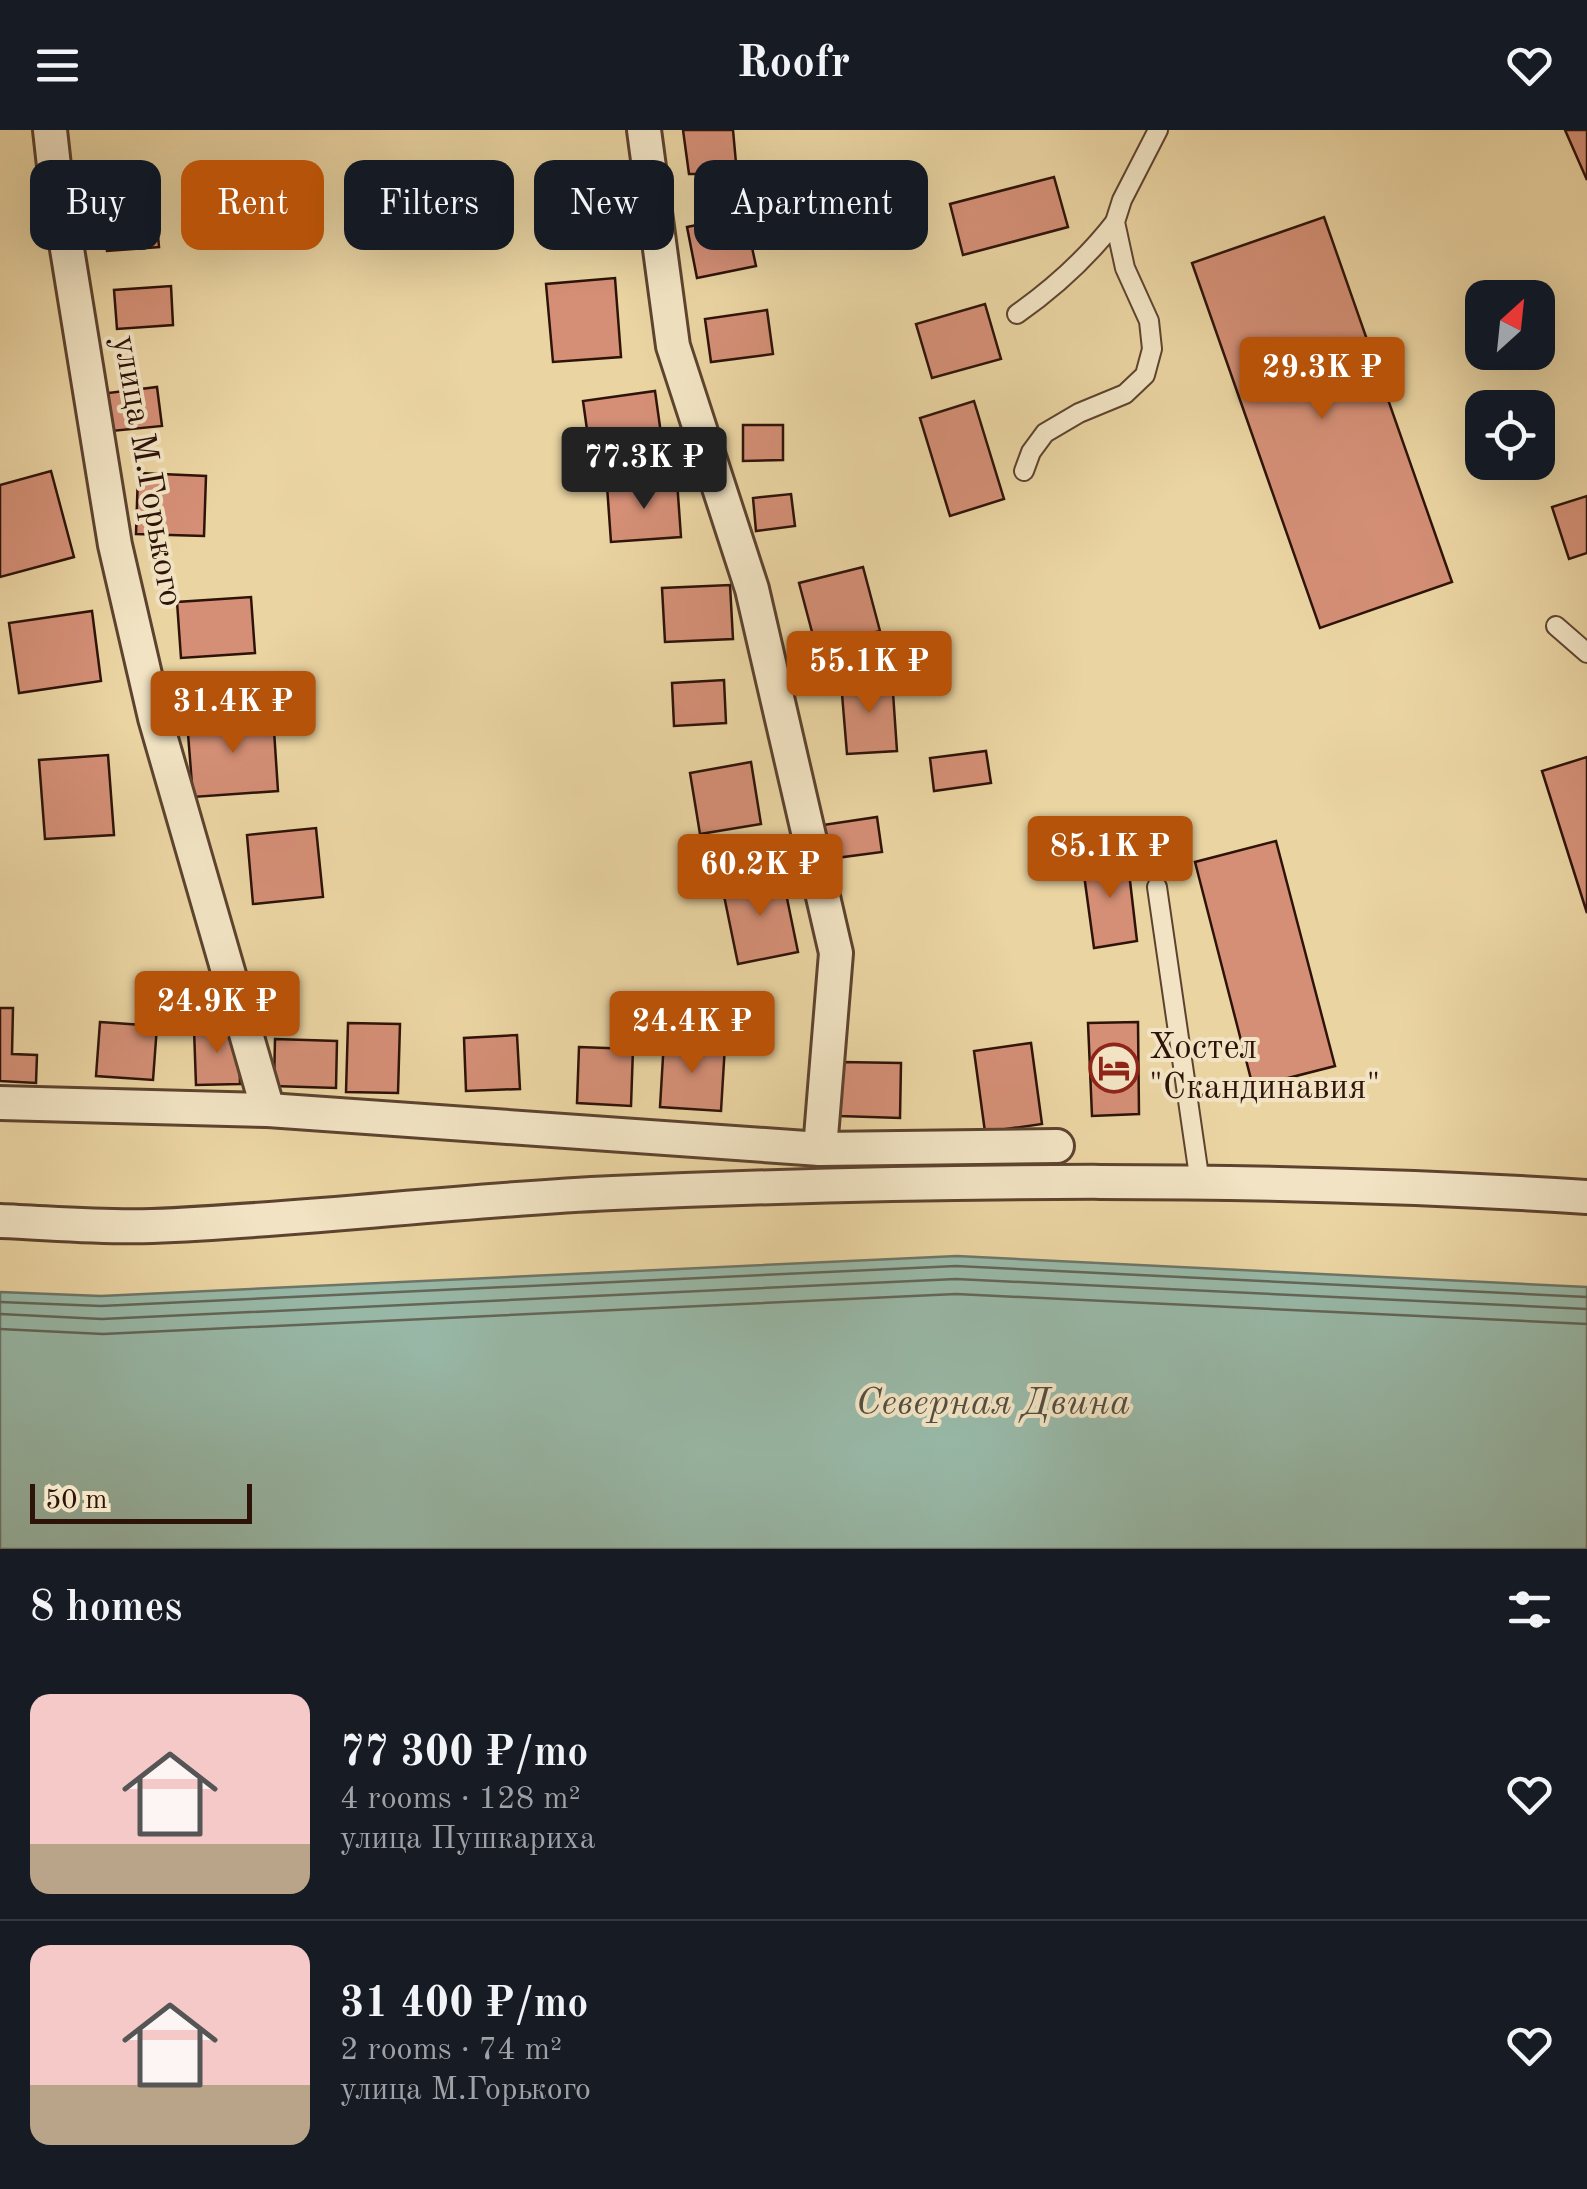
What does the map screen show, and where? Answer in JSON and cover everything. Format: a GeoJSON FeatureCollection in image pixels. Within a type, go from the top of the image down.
{"type":"FeatureCollection","features":[{"type":"Feature","properties":{"kind":"street","name":"улица М.Горького"},"geometry":{"type":"LineString","coordinates":[[50,130],[115,545],[155,718],[268,1110]]}},
{"type":"Feature","properties":{"kind":"street"},"geometry":{"type":"LineString","coordinates":[[644,130],[672,346],[752,590],[836,953],[820,1149]]}},
{"type":"Feature","properties":{"kind":"street"},"geometry":{"type":"LineString","coordinates":[[0,1103],[268,1110],[820,1149],[1057,1146]]}},
{"type":"Feature","properties":{"kind":"street"},"geometry":{"type":"LineString","coordinates":[[0,1221],[148,1226],[611,1194],[982,1182],[1446,1188],[1587,1197]]}},
{"type":"Feature","properties":{"kind":"lane"},"geometry":{"type":"LineString","coordinates":[[1016,314],[1095,248],[1115,222],[1158,130]]}},
{"type":"Feature","properties":{"kind":"lane"},"geometry":{"type":"LineString","coordinates":[[1024,471],[1030,452],[1045,433],[1079,413],[1125,394],[1145,375],[1152,349],[1149,321],[1125,268],[1115,222]]}},
{"type":"Feature","properties":{"kind":"lane"},"geometry":{"type":"LineString","coordinates":[[1556,626],[1587,652]]}},
{"type":"Feature","properties":{"kind":"lane"},"geometry":{"type":"LineString","coordinates":[[1157,887],[1200,1183]]}},
{"type":"Feature","properties":{"kind":"water","name":"Северная Двина"},"geometry":{"type":"Polygon","coordinates":[[[957,1256],[1587,1287],[1587,1549],[0,1549],[0,1292],[101,1296],[957,1256]]]}},
{"type":"Feature","properties":{"kind":"building"},"geometry":{"type":"Polygon","coordinates":[[[683,130],[733,130],[736,160],[694,160],[694,174],[689,174],[683,130]]]}},
{"type":"Feature","properties":{"kind":"building"},"geometry":{"type":"Polygon","coordinates":[[[1565,130],[1587,130],[1587,180],[1565,130]]]}},
{"type":"Feature","properties":{"kind":"building"},"geometry":{"type":"Polygon","coordinates":[[[1054,177],[1068,227],[963,255],[950,204],[1054,177]]]}},
{"type":"Feature","properties":{"kind":"building"},"geometry":{"type":"Polygon","coordinates":[[[1324,217],[1452,582],[1320,628],[1192,263],[1324,217]]]}},
{"type":"Feature","properties":{"kind":"building"},"geometry":{"type":"Polygon","coordinates":[[[694,226],[694,250],[753,250],[756,266],[697,278],[687,227],[694,226]]]}},
{"type":"Feature","properties":{"kind":"building"},"geometry":{"type":"Polygon","coordinates":[[[615,278],[621,357],[553,362],[546,284],[615,278]]]}},
{"type":"Feature","properties":{"kind":"building"},"geometry":{"type":"Polygon","coordinates":[[[171,286],[173,325],[117,329],[114,290],[171,286]]]}},
{"type":"Feature","properties":{"kind":"building"},"geometry":{"type":"Polygon","coordinates":[[[985,304],[1001,359],[932,378],[916,324],[985,304]]]}},
{"type":"Feature","properties":{"kind":"building"},"geometry":{"type":"Polygon","coordinates":[[[767,310],[773,354],[711,362],[705,319],[767,310]]]}},
{"type":"Feature","properties":{"kind":"building"},"geometry":{"type":"Polygon","coordinates":[[[157,387],[162,426],[112,431],[108,393],[157,387]]]}},
{"type":"Feature","properties":{"kind":"building"},"geometry":{"type":"Polygon","coordinates":[[[655,391],[662,441],[590,451],[583,401],[655,391]]]}},
{"type":"Feature","properties":{"kind":"building"},"geometry":{"type":"Polygon","coordinates":[[[974,401],[1004,499],[950,516],[920,418],[974,401]]]}},
{"type":"Feature","properties":{"kind":"building"},"geometry":{"type":"Polygon","coordinates":[[[743,425],[783,425],[783,460],[743,461],[743,425]]]}},
{"type":"Feature","properties":{"kind":"building"},"geometry":{"type":"Polygon","coordinates":[[[51,471],[74,557],[0,577],[0,485],[51,471]]]}},
{"type":"Feature","properties":{"kind":"building"},"geometry":{"type":"Polygon","coordinates":[[[138,473],[206,476],[204,536],[136,534],[138,473]]]}},
{"type":"Feature","properties":{"kind":"building"},"geometry":{"type":"Polygon","coordinates":[[[677,481],[681,537],[611,542],[607,486],[677,481]]]}},
{"type":"Feature","properties":{"kind":"building"},"geometry":{"type":"Polygon","coordinates":[[[791,494],[795,526],[756,531],[753,498],[791,494]]]}},
{"type":"Feature","properties":{"kind":"building"},"geometry":{"type":"Polygon","coordinates":[[[1587,496],[1587,553],[1569,559],[1552,507],[1587,496]]]}},
{"type":"Feature","properties":{"kind":"building"},"geometry":{"type":"Polygon","coordinates":[[[863,567],[880,631],[816,647],[799,583],[863,567]]]}},
{"type":"Feature","properties":{"kind":"building"},"geometry":{"type":"Polygon","coordinates":[[[730,585],[733,639],[665,642],[662,588],[730,585]]]}},
{"type":"Feature","properties":{"kind":"building"},"geometry":{"type":"Polygon","coordinates":[[[251,597],[255,653],[181,658],[177,602],[251,597]]]}},
{"type":"Feature","properties":{"kind":"building"},"geometry":{"type":"Polygon","coordinates":[[[92,611],[101,681],[19,693],[9,623],[92,611]]]}},
{"type":"Feature","properties":{"kind":"building"},"geometry":{"type":"Polygon","coordinates":[[[892,678],[897,751],[847,754],[841,682],[892,678]]]}},
{"type":"Feature","properties":{"kind":"building"},"geometry":{"type":"Polygon","coordinates":[[[724,680],[726,723],[674,726],[672,683],[724,680]]]}},
{"type":"Feature","properties":{"kind":"building"},"geometry":{"type":"Polygon","coordinates":[[[273,715],[278,791],[193,797],[187,721],[273,715]]]}},
{"type":"Feature","properties":{"kind":"building"},"geometry":{"type":"Polygon","coordinates":[[[986,751],[991,783],[934,791],[930,758],[986,751]]]}},
{"type":"Feature","properties":{"kind":"building"},"geometry":{"type":"Polygon","coordinates":[[[108,755],[114,835],[45,839],[39,760],[108,755]]]}},
{"type":"Feature","properties":{"kind":"building"},"geometry":{"type":"Polygon","coordinates":[[[1587,757],[1587,913],[1542,771],[1587,757]]]}},
{"type":"Feature","properties":{"kind":"building"},"geometry":{"type":"Polygon","coordinates":[[[751,762],[761,824],[700,834],[690,773],[751,762]]]}},
{"type":"Feature","properties":{"kind":"building"},"geometry":{"type":"Polygon","coordinates":[[[877,817],[882,852],[828,859],[823,825],[877,817]]]}},
{"type":"Feature","properties":{"kind":"building"},"geometry":{"type":"Polygon","coordinates":[[[316,828],[323,897],[253,904],[247,835],[316,828]]]}},
{"type":"Feature","properties":{"kind":"building"},"geometry":{"type":"Polygon","coordinates":[[[1276,841],[1335,1066],[1253,1087],[1195,862],[1276,841]]]}},
{"type":"Feature","properties":{"kind":"building"},"geometry":{"type":"Polygon","coordinates":[[[1127,855],[1137,941],[1094,948],[1082,860],[1127,855]]]}},
{"type":"Feature","properties":{"kind":"building"},"geometry":{"type":"Polygon","coordinates":[[[782,874],[798,952],[738,964],[722,886],[782,874]]]}},
{"type":"Feature","properties":{"kind":"building"},"geometry":{"type":"Polygon","coordinates":[[[0,1008],[13,1008],[12,1054],[37,1055],[36,1083],[0,1081],[0,1008]]]}},
{"type":"Feature","properties":{"kind":"building"},"geometry":{"type":"Polygon","coordinates":[[[100,1022],[157,1026],[153,1080],[96,1076],[100,1022]]]}},
{"type":"Feature","properties":{"kind":"building","name":"Хостел \"Скандинавия\""},"geometry":{"type":"Polygon","coordinates":[[[1138,1022],[1139,1114],[1092,1116],[1088,1023],[1138,1022]]]}},
{"type":"Feature","properties":{"kind":"building"},"geometry":{"type":"Polygon","coordinates":[[[348,1023],[400,1024],[398,1093],[346,1092],[348,1023]]]}},
{"type":"Feature","properties":{"kind":"building"},"geometry":{"type":"Polygon","coordinates":[[[239,1028],[240,1084],[196,1085],[194,1029],[239,1028]]]}},
{"type":"Feature","properties":{"kind":"building"},"geometry":{"type":"Polygon","coordinates":[[[517,1035],[520,1089],[466,1091],[464,1038],[517,1035]]]}},
{"type":"Feature","properties":{"kind":"building"},"geometry":{"type":"Polygon","coordinates":[[[275,1039],[337,1041],[336,1088],[274,1086],[275,1039]]]}},
{"type":"Feature","properties":{"kind":"building"},"geometry":{"type":"Polygon","coordinates":[[[664,1040],[725,1045],[721,1111],[660,1107],[664,1040]]]}},
{"type":"Feature","properties":{"kind":"building"},"geometry":{"type":"Polygon","coordinates":[[[1031,1043],[1042,1124],[985,1132],[974,1051],[1031,1043]]]}},
{"type":"Feature","properties":{"kind":"building"},"geometry":{"type":"Polygon","coordinates":[[[579,1047],[633,1049],[631,1106],[577,1103],[579,1047]]]}},
{"type":"Feature","properties":{"kind":"building"},"geometry":{"type":"Polygon","coordinates":[[[841,1062],[901,1063],[900,1118],[840,1116],[841,1062]]]}},
{"type":"Feature","properties":{"kind":"place","name":"Хостел \"Скандинавия\""},"geometry":{"type":"Point","coordinates":[1114,1068]}}]}
